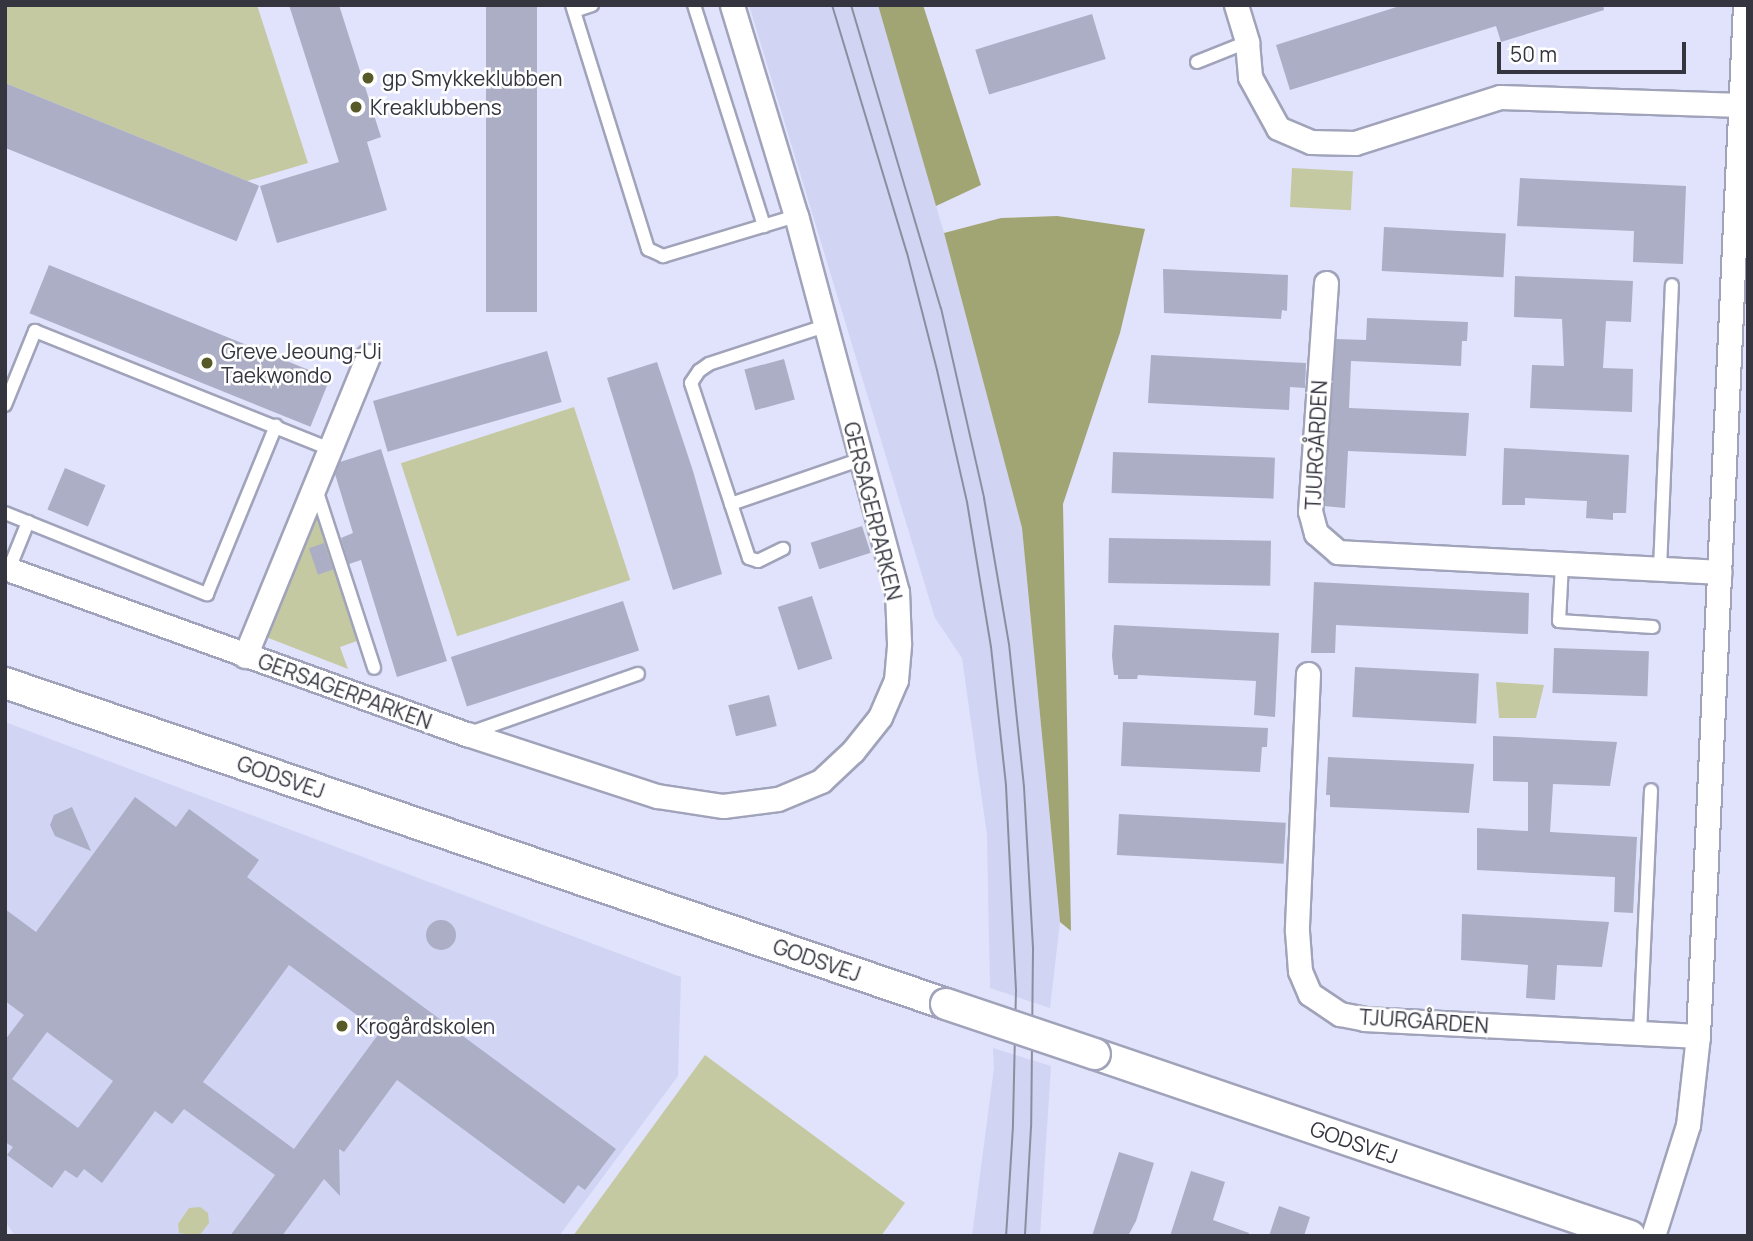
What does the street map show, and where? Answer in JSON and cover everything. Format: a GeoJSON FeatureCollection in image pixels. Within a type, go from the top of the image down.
{"type":"FeatureCollection","features":[{"type":"Feature","properties":{"kind":"street","name":"GERSAGERPARKEN"},"geometry":{"type":"LineString","coordinates":[[7,569],[467,734],[657,796],[723,806],[778,799],[821,781],[853,751],[880,717],[896,680],[899,643],[897,592],[796,216],[732,5]]}},
{"type":"Feature","properties":{"kind":"street"},"geometry":{"type":"LineString","coordinates":[[1236,5],[1247,42],[1250,77],[1278,128],[1311,142],[1355,144],[1500,97],[1741,105]]}},
{"type":"Feature","properties":{"kind":"street"},"geometry":{"type":"LineString","coordinates":[[1653,1236],[1688,1125],[1698,1036],[1745,5]]}},
{"type":"Feature","properties":{"kind":"street","name":"TJURGÅRDEN"},"geometry":{"type":"LineString","coordinates":[[1326,283],[1310,511],[1316,533],[1338,552],[1719,572]]}},
{"type":"Feature","properties":{"kind":"street","name":"GERSAGERPARKEN"},"geometry":{"type":"LineString","coordinates":[[245,656],[368,356]]}},
{"type":"Feature","properties":{"kind":"street","name":"TJURGÅRDEN"},"geometry":{"type":"LineString","coordinates":[[1308,674],[1297,931],[1300,971],[1310,995],[1339,1014],[1365,1019],[1698,1036]]}},
{"type":"Feature","properties":{"kind":"street","name":"GODSVEJ"},"geometry":{"type":"LineString","coordinates":[[5,683],[1630,1236]]}},
{"type":"Feature","properties":{"kind":"lane"},"geometry":{"type":"LineString","coordinates":[[592,5],[573,8],[648,249],[663,256],[796,216]]}},
{"type":"Feature","properties":{"kind":"lane"},"geometry":{"type":"LineString","coordinates":[[694,5],[764,226]]}},
{"type":"Feature","properties":{"kind":"lane"},"geometry":{"type":"LineString","coordinates":[[1198,62],[1247,42]]}},
{"type":"Feature","properties":{"kind":"lane"},"geometry":{"type":"LineString","coordinates":[[1660,569],[1672,285]]}},
{"type":"Feature","properties":{"kind":"lane"},"geometry":{"type":"LineString","coordinates":[[783,549],[758,561],[750,558],[691,383],[709,364],[825,326]]}},
{"type":"Feature","properties":{"kind":"lane"},"geometry":{"type":"LineString","coordinates":[[5,405],[35,331],[330,449]]}},
{"type":"Feature","properties":{"kind":"lane"},"geometry":{"type":"LineString","coordinates":[[5,513],[207,594],[276,426]]}},
{"type":"Feature","properties":{"kind":"lane"},"geometry":{"type":"LineString","coordinates":[[731,504],[862,460]]}},
{"type":"Feature","properties":{"kind":"lane"},"geometry":{"type":"LineString","coordinates":[[315,486],[374,668]]}},
{"type":"Feature","properties":{"kind":"lane"},"geometry":{"type":"LineString","coordinates":[[7,569],[28,522]]}},
{"type":"Feature","properties":{"kind":"lane"},"geometry":{"type":"LineString","coordinates":[[1562,564],[1559,621],[1653,627]]}},
{"type":"Feature","properties":{"kind":"lane"},"geometry":{"type":"LineString","coordinates":[[467,734],[638,674]]}},
{"type":"Feature","properties":{"kind":"lane"},"geometry":{"type":"LineString","coordinates":[[1640,1033],[1651,790]]}},
{"type":"Feature","properties":{"kind":"shaded area"},"geometry":{"type":"Polygon","coordinates":[[[749,5],[878,5],[944,233],[1022,528],[1060,922],[1050,1008],[990,988],[987,835],[962,658],[935,618],[749,5]]]}},
{"type":"Feature","properties":{"kind":"shaded area","name":"Krogårdskolen"},"geometry":{"type":"Polygon","coordinates":[[[5,722],[681,977],[678,1076],[559,1236],[15,1236],[5,1221],[5,722]]]}},
{"type":"Feature","properties":{"kind":"shaded area"},"geometry":{"type":"Polygon","coordinates":[[[993,1048],[1051,1066],[1040,1236],[972,1236],[994,1068],[993,1048]]]}},
{"type":"Feature","properties":{"kind":"green space"},"geometry":{"type":"Polygon","coordinates":[[[5,5],[257,5],[308,163],[247,181],[5,83],[5,5]]]}},
{"type":"Feature","properties":{"kind":"green space"},"geometry":{"type":"Polygon","coordinates":[[[878,5],[923,5],[981,185],[936,206],[878,5]]]}},
{"type":"Feature","properties":{"kind":"green space"},"geometry":{"type":"Polygon","coordinates":[[[1292,168],[1353,171],[1351,210],[1290,207],[1292,168]]]}},
{"type":"Feature","properties":{"kind":"green space"},"geometry":{"type":"Polygon","coordinates":[[[1057,216],[1145,229],[1120,333],[1063,504],[1071,931],[1060,922],[1022,528],[944,233],[1001,218],[1057,216]]]}},
{"type":"Feature","properties":{"kind":"green space"},"geometry":{"type":"Polygon","coordinates":[[[574,407],[630,580],[457,636],[401,463],[574,407]]]}},
{"type":"Feature","properties":{"kind":"green space"},"geometry":{"type":"Polygon","coordinates":[[[315,509],[357,641],[340,647],[348,669],[266,637],[315,509]]]}},
{"type":"Feature","properties":{"kind":"green space"},"geometry":{"type":"Polygon","coordinates":[[[1496,682],[1544,685],[1536,718],[1499,718],[1496,682]]]}},
{"type":"Feature","properties":{"kind":"green space"},"geometry":{"type":"Polygon","coordinates":[[[705,1055],[905,1203],[881,1236],[573,1236],[705,1055]]]}},
{"type":"Feature","properties":{"kind":"green space"},"geometry":{"type":"Polygon","coordinates":[[[200,1207],[208,1213],[209,1223],[199,1236],[179,1233],[178,1224],[189,1208],[200,1207]]]}},
{"type":"Feature","properties":{"kind":"building"},"geometry":{"type":"Polygon","coordinates":[[[289,5],[339,5],[381,137],[367,142],[387,210],[277,243],[260,186],[339,162],[289,5]]]}},
{"type":"Feature","properties":{"kind":"building"},"geometry":{"type":"Polygon","coordinates":[[[486,5],[537,5],[537,312],[486,312],[486,5]]]}},
{"type":"Feature","properties":{"kind":"building"},"geometry":{"type":"Polygon","coordinates":[[[1403,5],[1603,5],[1604,10],[1501,42],[1496,26],[1290,90],[1276,45],[1403,5]]]}},
{"type":"Feature","properties":{"kind":"building"},"geometry":{"type":"Polygon","coordinates":[[[1092,14],[1106,59],[989,95],[975,50],[1092,14]]]}},
{"type":"Feature","properties":{"kind":"building"},"geometry":{"type":"Polygon","coordinates":[[[5,83],[259,186],[237,241],[5,148],[5,83]]]}},
{"type":"Feature","properties":{"kind":"building"},"geometry":{"type":"Polygon","coordinates":[[[1520,178],[1686,186],[1683,264],[1633,262],[1634,231],[1517,226],[1520,178]]]}},
{"type":"Feature","properties":{"kind":"building"},"geometry":{"type":"Polygon","coordinates":[[[1384,227],[1506,233],[1504,277],[1382,271],[1384,227]]]}},
{"type":"Feature","properties":{"kind":"building"},"geometry":{"type":"Polygon","coordinates":[[[49,265],[330,379],[310,427],[30,313],[49,265]]]}},
{"type":"Feature","properties":{"kind":"building"},"geometry":{"type":"Polygon","coordinates":[[[1163,269],[1288,275],[1287,311],[1282,310],[1281,319],[1164,313],[1163,269]]]}},
{"type":"Feature","properties":{"kind":"building"},"geometry":{"type":"Polygon","coordinates":[[[1515,276],[1633,281],[1631,322],[1606,321],[1603,368],[1633,369],[1632,412],[1530,408],[1532,365],[1564,366],[1562,319],[1514,317],[1515,276]]]}},
{"type":"Feature","properties":{"kind":"building"},"geometry":{"type":"Polygon","coordinates":[[[1367,318],[1468,322],[1467,341],[1462,341],[1461,366],[1351,361],[1349,408],[1469,413],[1466,456],[1348,451],[1345,508],[1324,506],[1336,339],[1366,340],[1367,318]]]}},
{"type":"Feature","properties":{"kind":"building"},"geometry":{"type":"Polygon","coordinates":[[[547,351],[562,402],[388,452],[373,401],[547,351]]]}},
{"type":"Feature","properties":{"kind":"building"},"geometry":{"type":"Polygon","coordinates":[[[1151,355],[1306,363],[1305,388],[1290,387],[1289,410],[1148,403],[1151,355]]]}},
{"type":"Feature","properties":{"kind":"building"},"geometry":{"type":"Polygon","coordinates":[[[784,359],[795,400],[755,410],[744,370],[784,359]]]}},
{"type":"Feature","properties":{"kind":"building"},"geometry":{"type":"Polygon","coordinates":[[[657,362],[693,471],[722,574],[673,590],[607,378],[657,362]]]}},
{"type":"Feature","properties":{"kind":"building"},"geometry":{"type":"Polygon","coordinates":[[[1504,448],[1629,455],[1626,513],[1613,513],[1613,520],[1586,518],[1587,501],[1525,498],[1525,505],[1502,505],[1504,448]]]}},
{"type":"Feature","properties":{"kind":"building"},"geometry":{"type":"Polygon","coordinates":[[[381,449],[447,661],[397,677],[361,560],[349,564],[341,538],[353,533],[335,474],[340,462],[381,449]]]}},
{"type":"Feature","properties":{"kind":"building"},"geometry":{"type":"Polygon","coordinates":[[[1113,452],[1275,458],[1273,499],[1112,493],[1113,452]]]}},
{"type":"Feature","properties":{"kind":"building"},"geometry":{"type":"Polygon","coordinates":[[[65,468],[106,485],[88,527],[47,509],[65,468]]]}},
{"type":"Feature","properties":{"kind":"building"},"geometry":{"type":"Polygon","coordinates":[[[862,526],[871,553],[819,569],[811,543],[862,526]]]}},
{"type":"Feature","properties":{"kind":"building"},"geometry":{"type":"Polygon","coordinates":[[[1109,538],[1271,541],[1270,586],[1108,583],[1109,538]]]}},
{"type":"Feature","properties":{"kind":"building"},"geometry":{"type":"Polygon","coordinates":[[[324,543],[333,569],[318,575],[309,548],[324,543]]]}},
{"type":"Feature","properties":{"kind":"building"},"geometry":{"type":"Polygon","coordinates":[[[1314,582],[1529,593],[1528,634],[1336,625],[1335,653],[1311,653],[1314,582]]]}},
{"type":"Feature","properties":{"kind":"building"},"geometry":{"type":"Polygon","coordinates":[[[812,596],[832,659],[798,670],[778,607],[812,596]]]}},
{"type":"Feature","properties":{"kind":"building"},"geometry":{"type":"Polygon","coordinates":[[[623,601],[639,650],[467,706],[451,657],[623,601]]]}},
{"type":"Feature","properties":{"kind":"building"},"geometry":{"type":"Polygon","coordinates":[[[1114,625],[1279,633],[1275,717],[1254,715],[1256,681],[1138,675],[1137,679],[1118,679],[1118,675],[1114,675],[1112,656],[1114,625]]]}},
{"type":"Feature","properties":{"kind":"building"},"geometry":{"type":"Polygon","coordinates":[[[1554,648],[1649,651],[1647,696],[1552,693],[1554,648]]]}},
{"type":"Feature","properties":{"kind":"building"},"geometry":{"type":"Polygon","coordinates":[[[1355,667],[1479,673],[1476,723],[1352,717],[1355,667]]]}},
{"type":"Feature","properties":{"kind":"building"},"geometry":{"type":"Polygon","coordinates":[[[769,695],[777,726],[736,736],[728,705],[769,695]]]}},
{"type":"Feature","properties":{"kind":"building"},"geometry":{"type":"Polygon","coordinates":[[[1123,722],[1268,728],[1267,747],[1262,747],[1260,772],[1121,766],[1123,722]]]}},
{"type":"Feature","properties":{"kind":"building"},"geometry":{"type":"Polygon","coordinates":[[[1493,736],[1617,742],[1610,786],[1553,784],[1550,832],[1637,837],[1633,913],[1614,912],[1615,877],[1477,870],[1477,828],[1528,831],[1528,782],[1493,781],[1493,736]]]}},
{"type":"Feature","properties":{"kind":"building"},"geometry":{"type":"Polygon","coordinates":[[[1328,757],[1474,764],[1469,813],[1330,807],[1330,795],[1326,795],[1328,757]]]}},
{"type":"Feature","properties":{"kind":"building"},"geometry":{"type":"Polygon","coordinates":[[[135,797],[176,827],[189,809],[259,860],[247,877],[616,1149],[585,1190],[578,1185],[564,1204],[397,1080],[344,1152],[339,1149],[340,1196],[324,1179],[282,1236],[230,1236],[275,1175],[184,1109],[172,1124],[155,1111],[102,1183],[84,1169],[77,1178],[65,1170],[52,1188],[7,1155],[13,1147],[5,1142],[5,1040],[24,1015],[5,1001],[5,909],[36,932],[135,797]],[[289,965],[203,1082],[294,1149],[380,1032],[289,965]],[[47,1032],[12,1079],[78,1128],[113,1081],[47,1032]]]}},
{"type":"Feature","properties":{"kind":"building"},"geometry":{"type":"Polygon","coordinates":[[[72,807],[91,851],[55,836],[50,825],[54,815],[72,807]]]}},
{"type":"Feature","properties":{"kind":"building"},"geometry":{"type":"Polygon","coordinates":[[[1119,814],[1286,823],[1284,864],[1117,855],[1119,814]]]}},
{"type":"Feature","properties":{"kind":"building"},"geometry":{"type":"Polygon","coordinates":[[[1462,914],[1609,922],[1602,967],[1557,965],[1555,1000],[1526,998],[1528,965],[1461,960],[1462,914]]]}},
{"type":"Feature","properties":{"kind":"building"},"geometry":{"type":"Polygon","coordinates":[[[441,920],[452,924],[456,935],[452,946],[441,950],[430,946],[426,935],[430,924],[441,920]]]}},
{"type":"Feature","properties":{"kind":"building"},"geometry":{"type":"Polygon","coordinates":[[[1119,1152],[1154,1163],[1136,1221],[1128,1236],[1092,1236],[1119,1152]]]}},
{"type":"Feature","properties":{"kind":"building"},"geometry":{"type":"Polygon","coordinates":[[[1191,1171],[1225,1182],[1213,1220],[1249,1233],[1248,1236],[1170,1236],[1191,1171]]]}},
{"type":"Feature","properties":{"kind":"building"},"geometry":{"type":"Polygon","coordinates":[[[1279,1206],[1310,1217],[1304,1236],[1269,1236],[1279,1206]]]}},
{"type":"Feature","properties":{"kind":"tram line"},"geometry":{"type":"LineString","coordinates":[[832,5],[907,253],[937,370],[967,502],[991,647],[1006,786],[1016,990],[1013,1126],[1006,1236]]}},
{"type":"Feature","properties":{"kind":"tram line"},"geometry":{"type":"LineString","coordinates":[[851,5],[941,308],[984,498],[1009,644],[1024,787],[1033,950],[1031,1127],[1025,1236]]}},
{"type":"Feature","properties":{"kind":"place","name":"gp Smykkeklubben"},"geometry":{"type":"Point","coordinates":[368,78]}},
{"type":"Feature","properties":{"kind":"place","name":"Kreaklubbens"},"geometry":{"type":"Point","coordinates":[356,107]}},
{"type":"Feature","properties":{"kind":"place","name":"Greve Jeoung-Ui Taekwondo"},"geometry":{"type":"Point","coordinates":[207,363]}},
{"type":"Feature","properties":{"kind":"place","name":"Krogårdskolen"},"geometry":{"type":"Point","coordinates":[342,1026]}}]}
